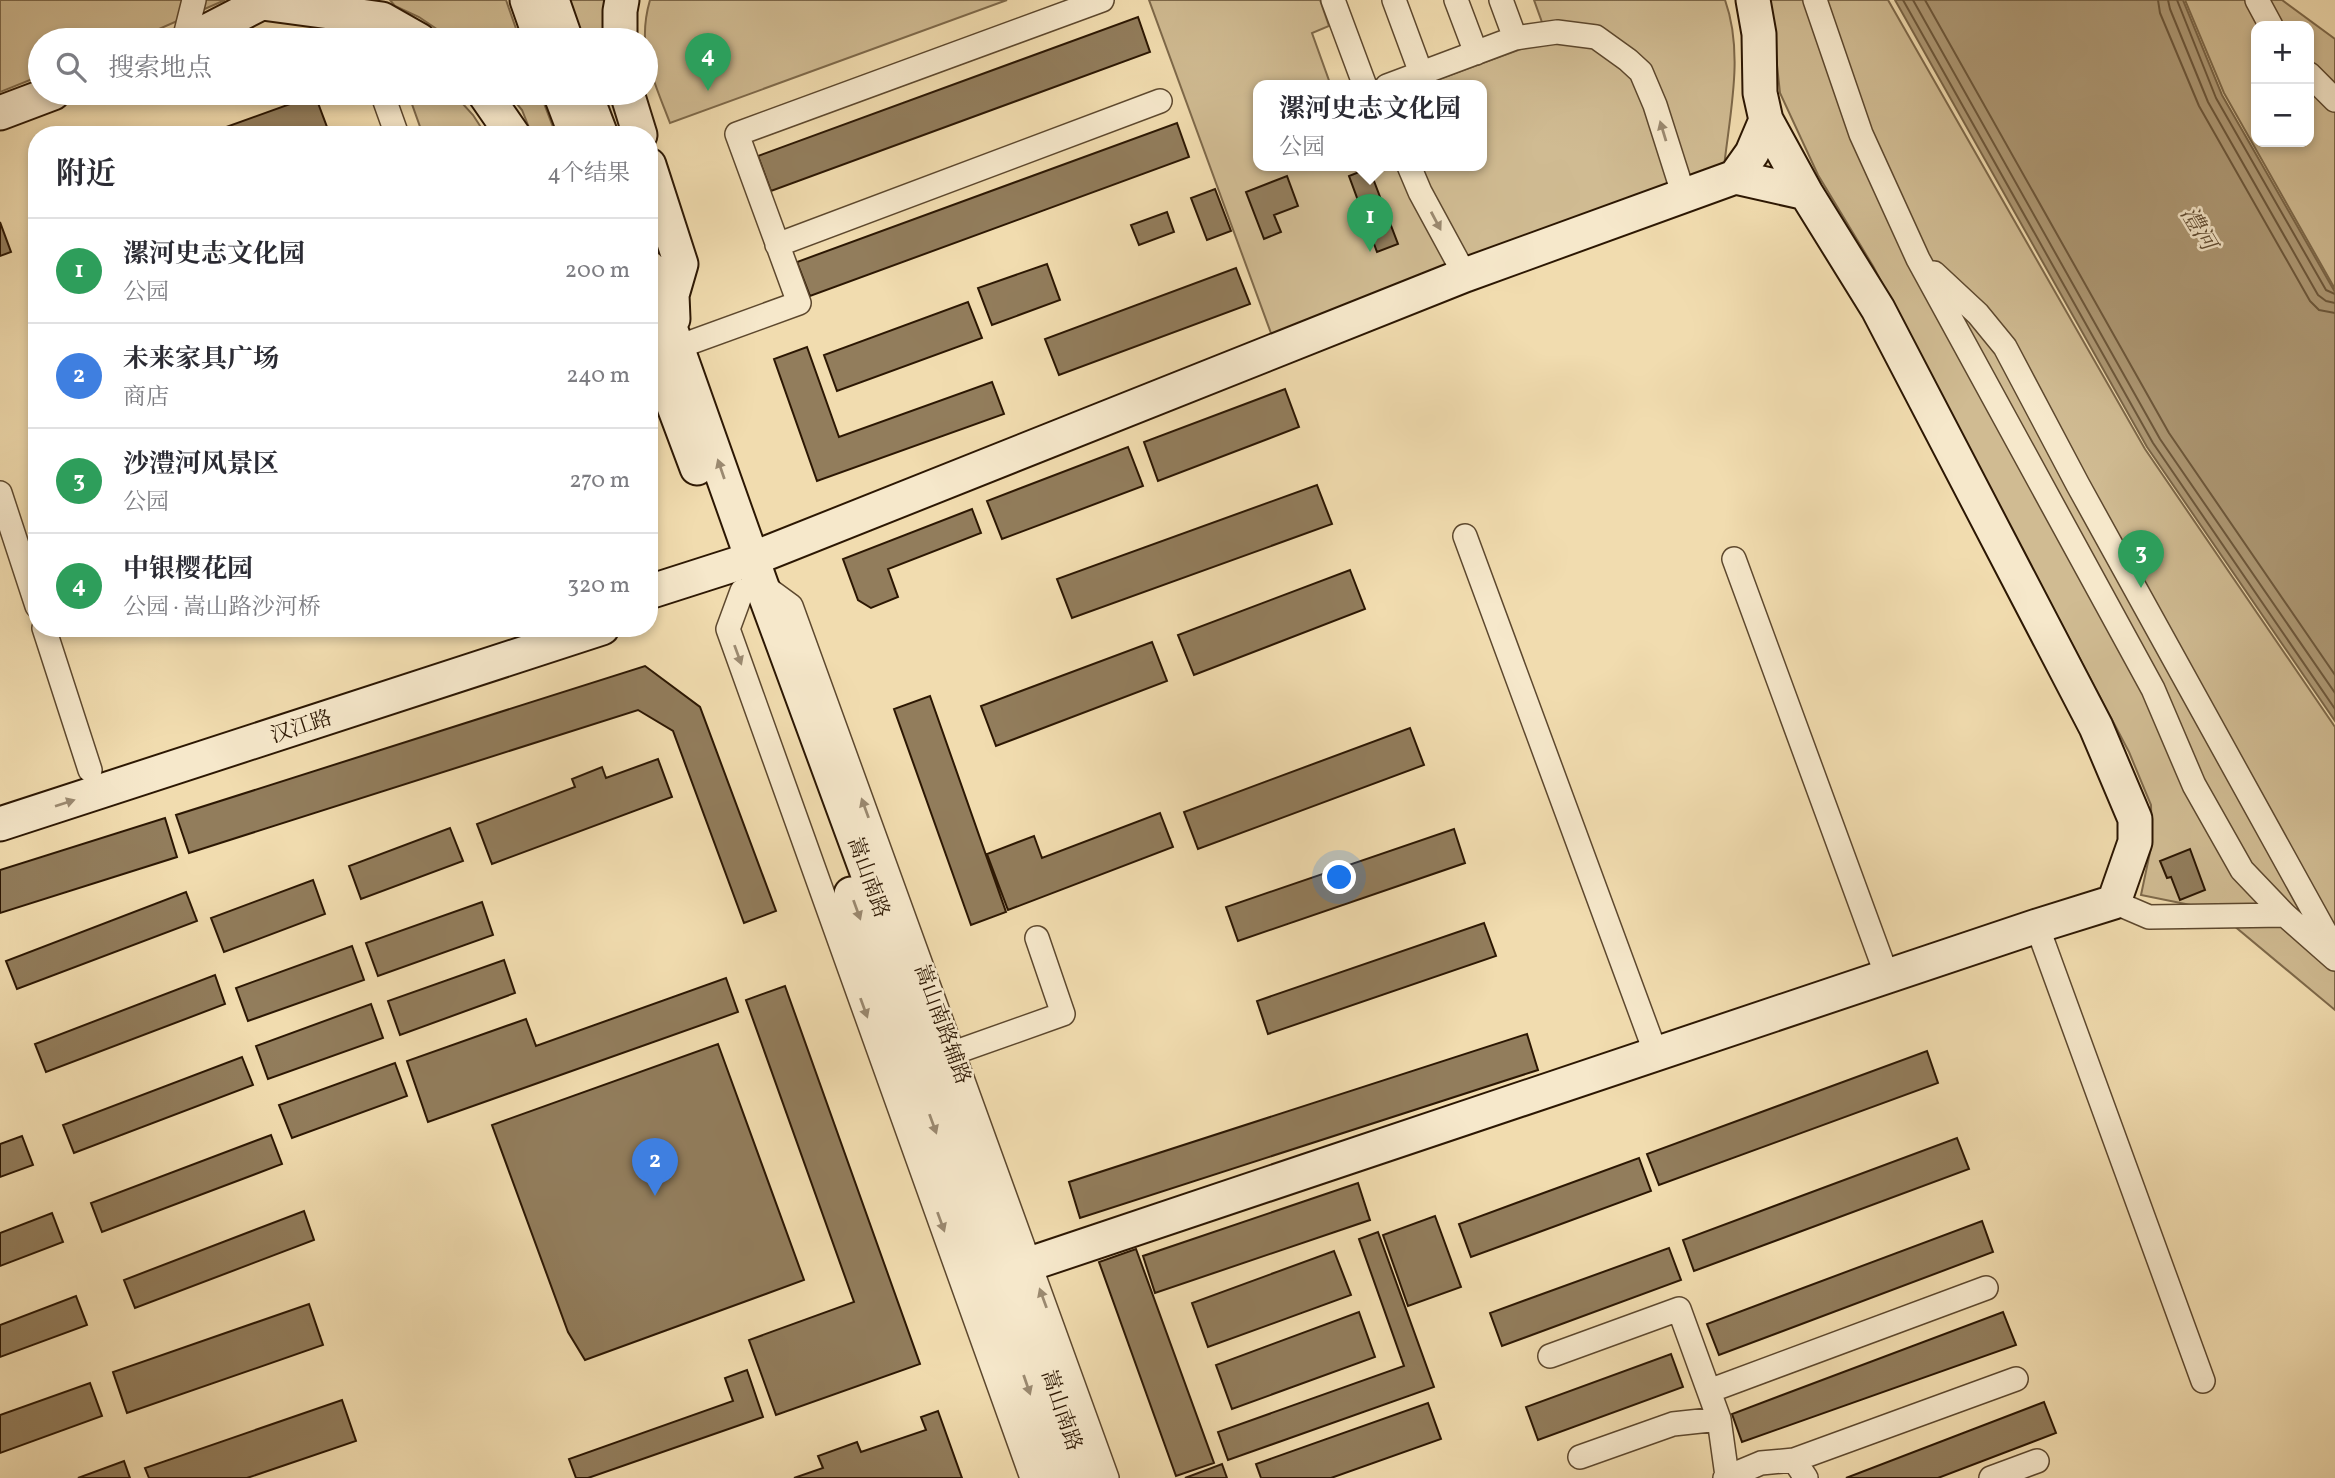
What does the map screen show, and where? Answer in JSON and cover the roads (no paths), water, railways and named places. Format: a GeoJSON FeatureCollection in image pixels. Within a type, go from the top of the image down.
{"type":"FeatureCollection","features":[{"type":"Feature","properties":{"kind":"street"},"geometry":{"type":"LineString","coordinates":[[187,28],[194,0]]}},
{"type":"Feature","properties":{"kind":"street"},"geometry":{"type":"LineString","coordinates":[[527,0],[537,28]]}},
{"type":"Feature","properties":{"kind":"street"},"geometry":{"type":"LineString","coordinates":[[552,0],[562,28]]}},
{"type":"Feature","properties":{"kind":"street"},"geometry":{"type":"LineString","coordinates":[[620,28],[622,0]]}},
{"type":"Feature","properties":{"kind":"street"},"geometry":{"type":"LineString","coordinates":[[658,192],[681,264],[660,342],[799,303],[737,134],[1102,0]]}},
{"type":"Feature","properties":{"kind":"street"},"geometry":{"type":"LineString","coordinates":[[1333,0],[1362,80]]}},
{"type":"Feature","properties":{"kind":"street"},"geometry":{"type":"LineString","coordinates":[[1394,0],[1421,73]]}},
{"type":"Feature","properties":{"kind":"street"},"geometry":{"type":"LineString","coordinates":[[1456,0],[1476,52]]}},
{"type":"Feature","properties":{"kind":"street"},"geometry":{"type":"LineString","coordinates":[[1501,0],[1515,38]]}},
{"type":"Feature","properties":{"kind":"street"},"geometry":{"type":"LineString","coordinates":[[1753,0],[1759,34],[1760,93],[1766,120],[1806,192],[1878,309],[2096,727],[2135,819],[2135,842],[2113,902]]}},
{"type":"Feature","properties":{"kind":"street"},"geometry":{"type":"LineString","coordinates":[[1815,0],[1861,134],[1918,259],[2153,689],[2194,785],[2242,870],[2285,915],[2335,959]]}},
{"type":"Feature","properties":{"kind":"street"},"geometry":{"type":"LineString","coordinates":[[2257,0],[2269,21]]}},
{"type":"Feature","properties":{"kind":"street"},"geometry":{"type":"LineString","coordinates":[[214,28],[265,2],[367,18],[391,28]]}},
{"type":"Feature","properties":{"kind":"street"},"geometry":{"type":"LineString","coordinates":[[1403,80],[1515,38],[1557,32],[1596,37],[1641,72],[1655,105],[1684,196]]}},
{"type":"Feature","properties":{"kind":"street"},"geometry":{"type":"LineString","coordinates":[[2314,79],[2335,100]]}},
{"type":"Feature","properties":{"kind":"street"},"geometry":{"type":"LineString","coordinates":[[778,245],[1160,101]]}},
{"type":"Feature","properties":{"kind":"street"},"geometry":{"type":"LineString","coordinates":[[0,113],[28,102]]}},
{"type":"Feature","properties":{"kind":"street"},"geometry":{"type":"LineString","coordinates":[[386,105],[394,126]]}},
{"type":"Feature","properties":{"kind":"street"},"geometry":{"type":"LineString","coordinates":[[492,105],[507,126]]}},
{"type":"Feature","properties":{"kind":"street"},"geometry":{"type":"LineString","coordinates":[[565,105],[573,126]]}},
{"type":"Feature","properties":{"kind":"street"},"geometry":{"type":"LineString","coordinates":[[590,105],[598,126]]}},
{"type":"Feature","properties":{"kind":"street"},"geometry":{"type":"LineString","coordinates":[[631,105],[637,126]]}},
{"type":"Feature","properties":{"kind":"street"},"geometry":{"type":"LineString","coordinates":[[1735,177],[1752,153],[1766,120]]}},
{"type":"Feature","properties":{"kind":"street"},"geometry":{"type":"LineString","coordinates":[[1411,171],[1465,275]]}},
{"type":"Feature","properties":{"kind":"street"},"geometry":{"type":"LineString","coordinates":[[658,610],[746,576],[1465,275],[1735,177],[1806,192]]}},
{"type":"Feature","properties":{"kind":"street"},"geometry":{"type":"LineString","coordinates":[[1918,259],[1978,314],[2005,347],[2078,485],[2335,950]]}},
{"type":"Feature","properties":{"kind":"street","name":"嵩山南路"},"geometry":{"type":"LineString","coordinates":[[660,342],[746,576],[934,1059],[1086,1478]]}},
{"type":"Feature","properties":{"kind":"street"},"geometry":{"type":"LineString","coordinates":[[0,493],[28,579]]}},
{"type":"Feature","properties":{"kind":"street"},"geometry":{"type":"LineString","coordinates":[[1465,536],[1656,1054]]}},
{"type":"Feature","properties":{"kind":"street"},"geometry":{"type":"LineString","coordinates":[[1734,559],[1887,976]]}},
{"type":"Feature","properties":{"kind":"street"},"geometry":{"type":"LineString","coordinates":[[658,591],[746,576]]}},
{"type":"Feature","properties":{"kind":"street"},"geometry":{"type":"LineString","coordinates":[[746,576],[729,629],[1032,1478]]}},
{"type":"Feature","properties":{"kind":"street","name":"嵩山南路辅路"},"geometry":{"type":"LineString","coordinates":[[746,576],[791,606],[934,1059],[1010,1270],[1107,1478]]}},
{"type":"Feature","properties":{"kind":"street"},"geometry":{"type":"LineString","coordinates":[[47,637],[90,771]]}},
{"type":"Feature","properties":{"kind":"street","name":"汉江路"},"geometry":{"type":"LineString","coordinates":[[0,799],[507,637]]}},
{"type":"Feature","properties":{"kind":"street","name":"汉江路"},"geometry":{"type":"LineString","coordinates":[[0,824],[574,637]]}},
{"type":"Feature","properties":{"kind":"street"},"geometry":{"type":"LineString","coordinates":[[1010,1270],[2113,902],[2150,917],[2285,915]]}},
{"type":"Feature","properties":{"kind":"street"},"geometry":{"type":"LineString","coordinates":[[2037,926],[2203,1381]]}},
{"type":"Feature","properties":{"kind":"street"},"geometry":{"type":"LineString","coordinates":[[934,1059],[1063,1014],[1037,938]]}},
{"type":"Feature","properties":{"kind":"street","name":"嵩山南路"},"geometry":{"type":"LineString","coordinates":[[1010,1270],[1011,1340],[1059,1478]]}},
{"type":"Feature","properties":{"kind":"street"},"geometry":{"type":"LineString","coordinates":[[1709,1391],[1986,1288]]}},
{"type":"Feature","properties":{"kind":"street"},"geometry":{"type":"LineString","coordinates":[[1550,1356],[1679,1310],[1719,1419],[1726,1477],[1761,1463],[1800,1469],[2015,1379]]}},
{"type":"Feature","properties":{"kind":"street"},"geometry":{"type":"LineString","coordinates":[[995,1374],[1011,1340]]}},
{"type":"Feature","properties":{"kind":"street"},"geometry":{"type":"LineString","coordinates":[[1580,1457],[1673,1423],[1719,1419]]}},
{"type":"Feature","properties":{"kind":"street"},"geometry":{"type":"LineString","coordinates":[[1991,1478],[2038,1461]]}},
{"type":"Feature","properties":{"kind":"water","name":"澧河"},"geometry":{"type":"Polygon","coordinates":[[[1895,0],[2183,0],[2222,95],[2335,292],[2335,721],[2147,447],[1895,0]]]}},
{"type":"Feature","properties":{"kind":"place","name":"中银樱花园"},"geometry":{"type":"Point","coordinates":[708,91]}},
{"type":"Feature","properties":{"kind":"place","name":"漯河史志文化园"},"geometry":{"type":"Point","coordinates":[1370,252]}},
{"type":"Feature","properties":{"kind":"place","name":"沙澧河风景区"},"geometry":{"type":"Point","coordinates":[2141,588]}},
{"type":"Feature","properties":{"kind":"place","name":"未来家具广场"},"geometry":{"type":"Point","coordinates":[655,1196]}}]}
